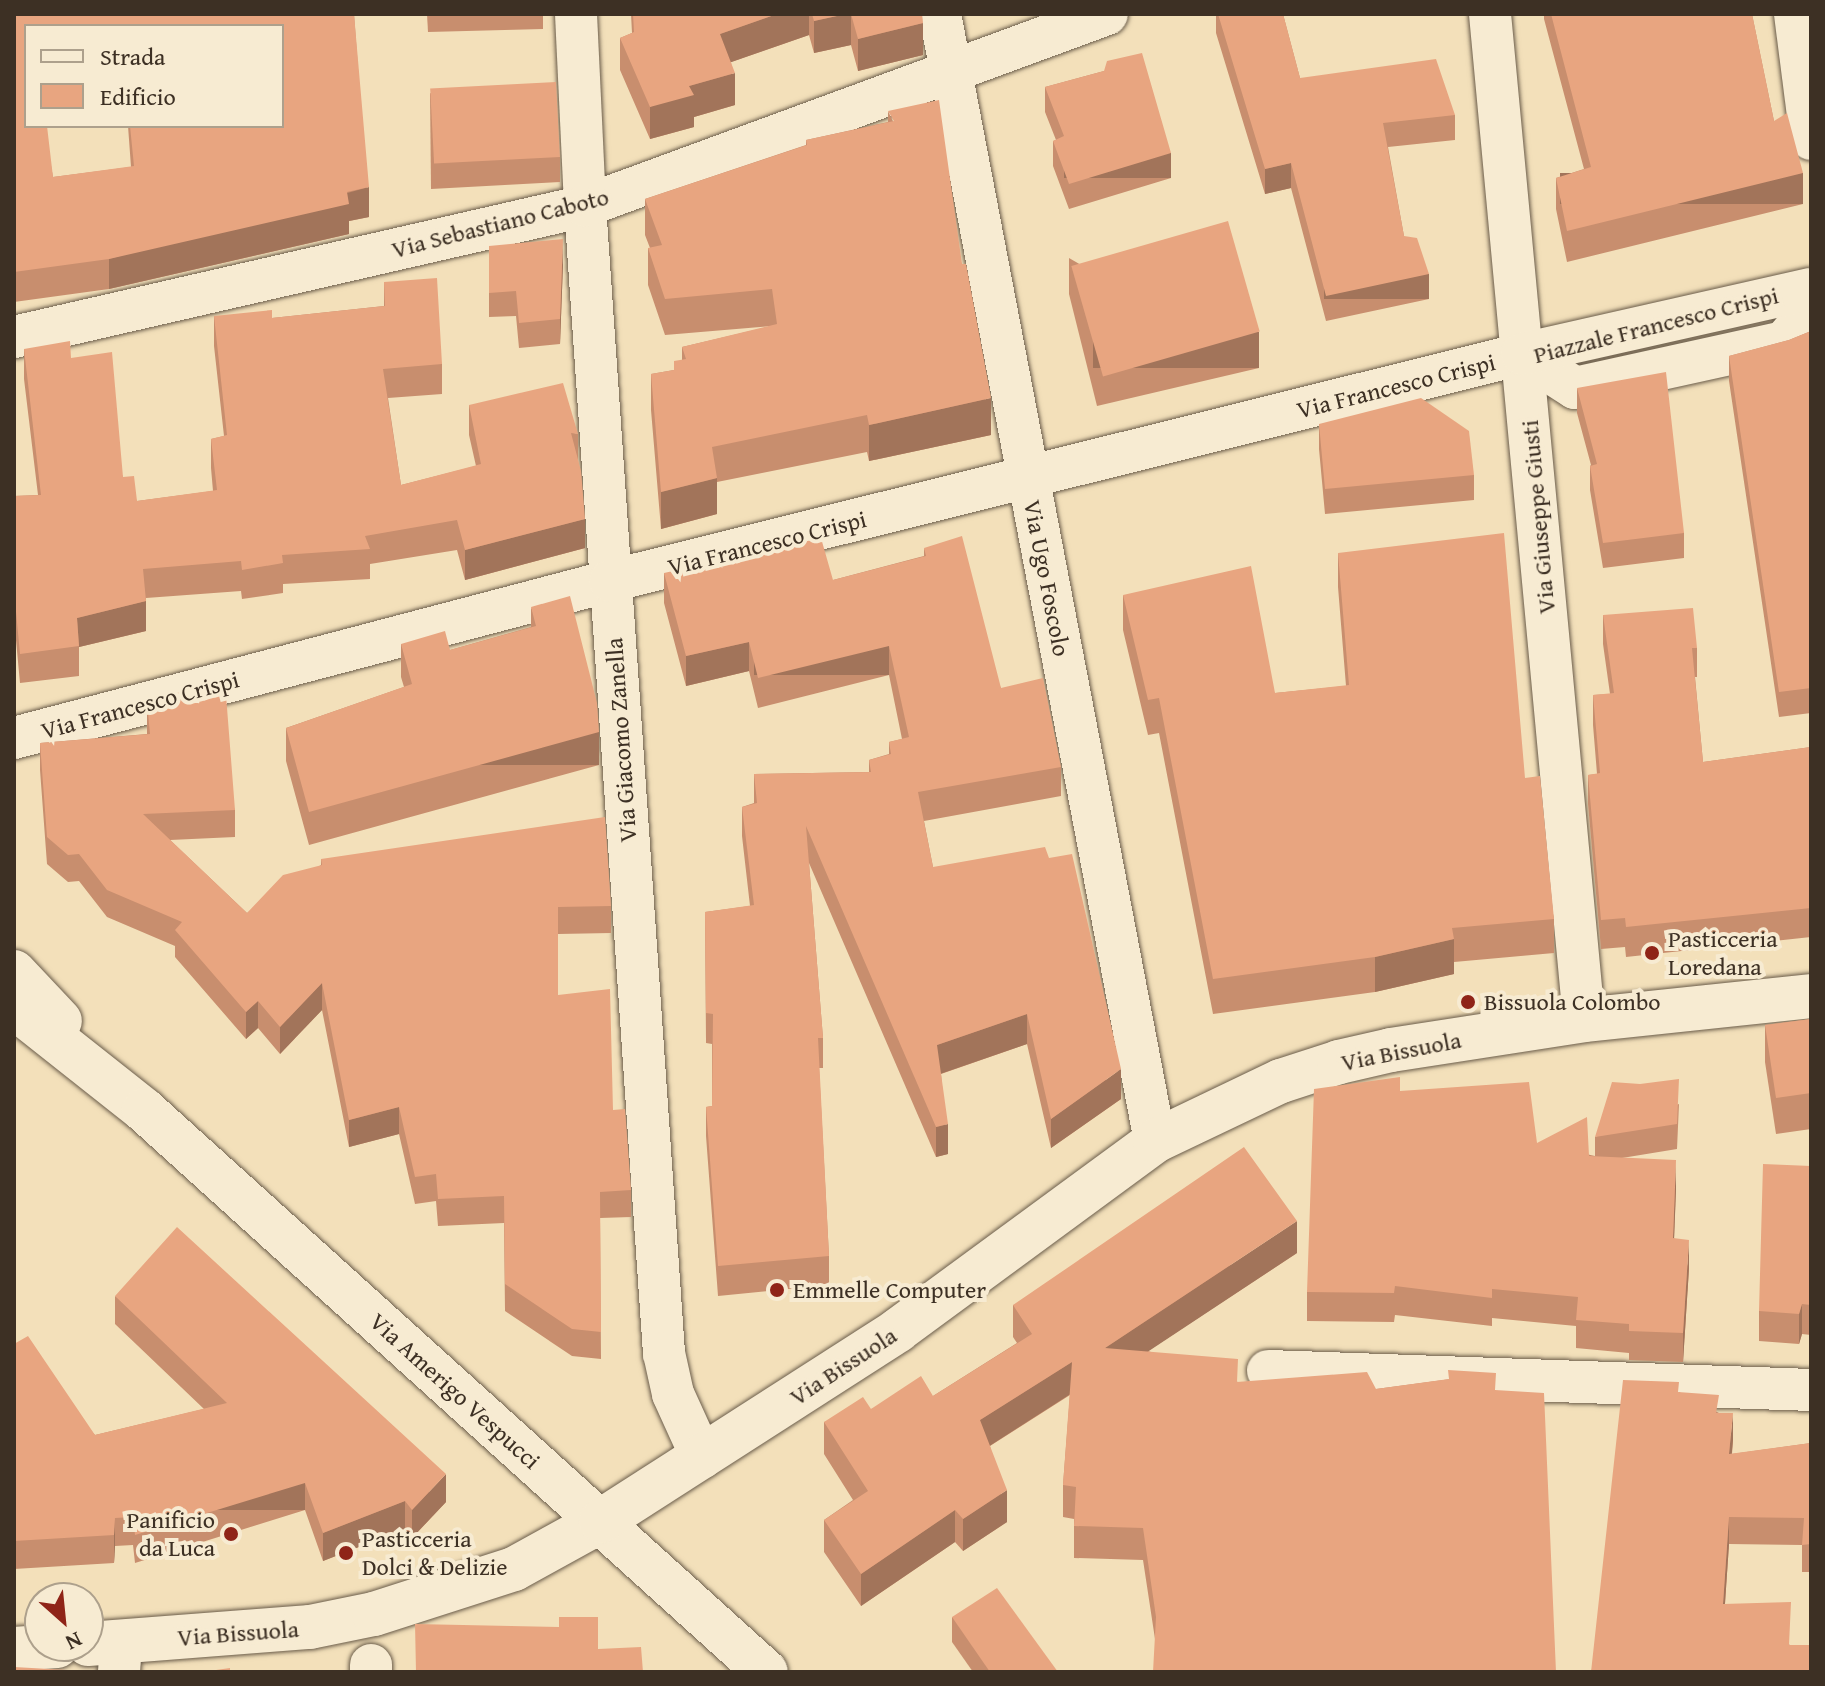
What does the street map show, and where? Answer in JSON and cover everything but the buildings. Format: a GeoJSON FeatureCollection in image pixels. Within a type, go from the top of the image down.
{"type":"FeatureCollection","features":[{"type":"Feature","properties":{"kind":"street","name":"Via Giacomo Zanella"},"geometry":{"type":"LineString","coordinates":[[576,14],[585,206],[664,1353],[673,1394],[702,1458]]}},
{"type":"Feature","properties":{"kind":"street","name":"Via Ugo Foscolo"},"geometry":{"type":"LineString","coordinates":[[940,14],[1155,1141]]}},
{"type":"Feature","properties":{"kind":"street","name":"Via Sebastiano Caboto"},"geometry":{"type":"LineString","coordinates":[[14,337],[585,206],[1107,14]]}},
{"type":"Feature","properties":{"kind":"street","name":"Via Giuseppe Giusti"},"geometry":{"type":"LineString","coordinates":[[1490,14],[1584,1020]]}},
{"type":"Feature","properties":{"kind":"street"},"geometry":{"type":"LineString","coordinates":[[1795,14],[1811,139]]}},
{"type":"Feature","properties":{"kind":"street","name":"Piazzale Francesco Crispi"},"geometry":{"type":"LineString","coordinates":[[1522,354],[1811,289]]}},
{"type":"Feature","properties":{"kind":"street","name":"Piazzale Francesco Crispi"},"geometry":{"type":"LineString","coordinates":[[1522,354],[1575,388],[1784,342],[1811,310]]}},
{"type":"Feature","properties":{"kind":"street","name":"Via Francesco Crispi"},"geometry":{"type":"LineString","coordinates":[[14,738],[610,581],[1522,354]]}},
{"type":"Feature","properties":{"kind":"street","name":"Via Amerigo Vespucci"},"geometry":{"type":"LineString","coordinates":[[14,972],[144,1110]]}},
{"type":"Feature","properties":{"kind":"street","name":"Via Bissuola"},"geometry":{"type":"LineString","coordinates":[[109,1653],[310,1627],[374,1614],[514,1569],[601,1521],[898,1330],[1155,1141],[1237,1099],[1339,1062],[1391,1050],[1584,1020],[1811,996]]}},
{"type":"Feature","properties":{"kind":"street","name":"Via Amerigo Vespucci"},"geometry":{"type":"LineString","coordinates":[[14,1007],[144,1110],[766,1672]]}},
{"type":"Feature","properties":{"kind":"street"},"geometry":{"type":"LineString","coordinates":[[1268,1371],[1811,1390]]}},
{"type":"Feature","properties":{"kind":"place","name":"Pasticceria Loredana"},"geometry":{"type":"Point","coordinates":[1652,953]}},
{"type":"Feature","properties":{"kind":"place","name":"Bissuola Colombo"},"geometry":{"type":"Point","coordinates":[1468,1002]}},
{"type":"Feature","properties":{"kind":"place","name":"Emmelle Computer"},"geometry":{"type":"Point","coordinates":[777,1290]}},
{"type":"Feature","properties":{"kind":"place","name":"Panificio da Luca"},"geometry":{"type":"Point","coordinates":[231,1534]}},
{"type":"Feature","properties":{"kind":"place","name":"Pasticceria Dolci & Delizie"},"geometry":{"type":"Point","coordinates":[346,1553]}}]}
